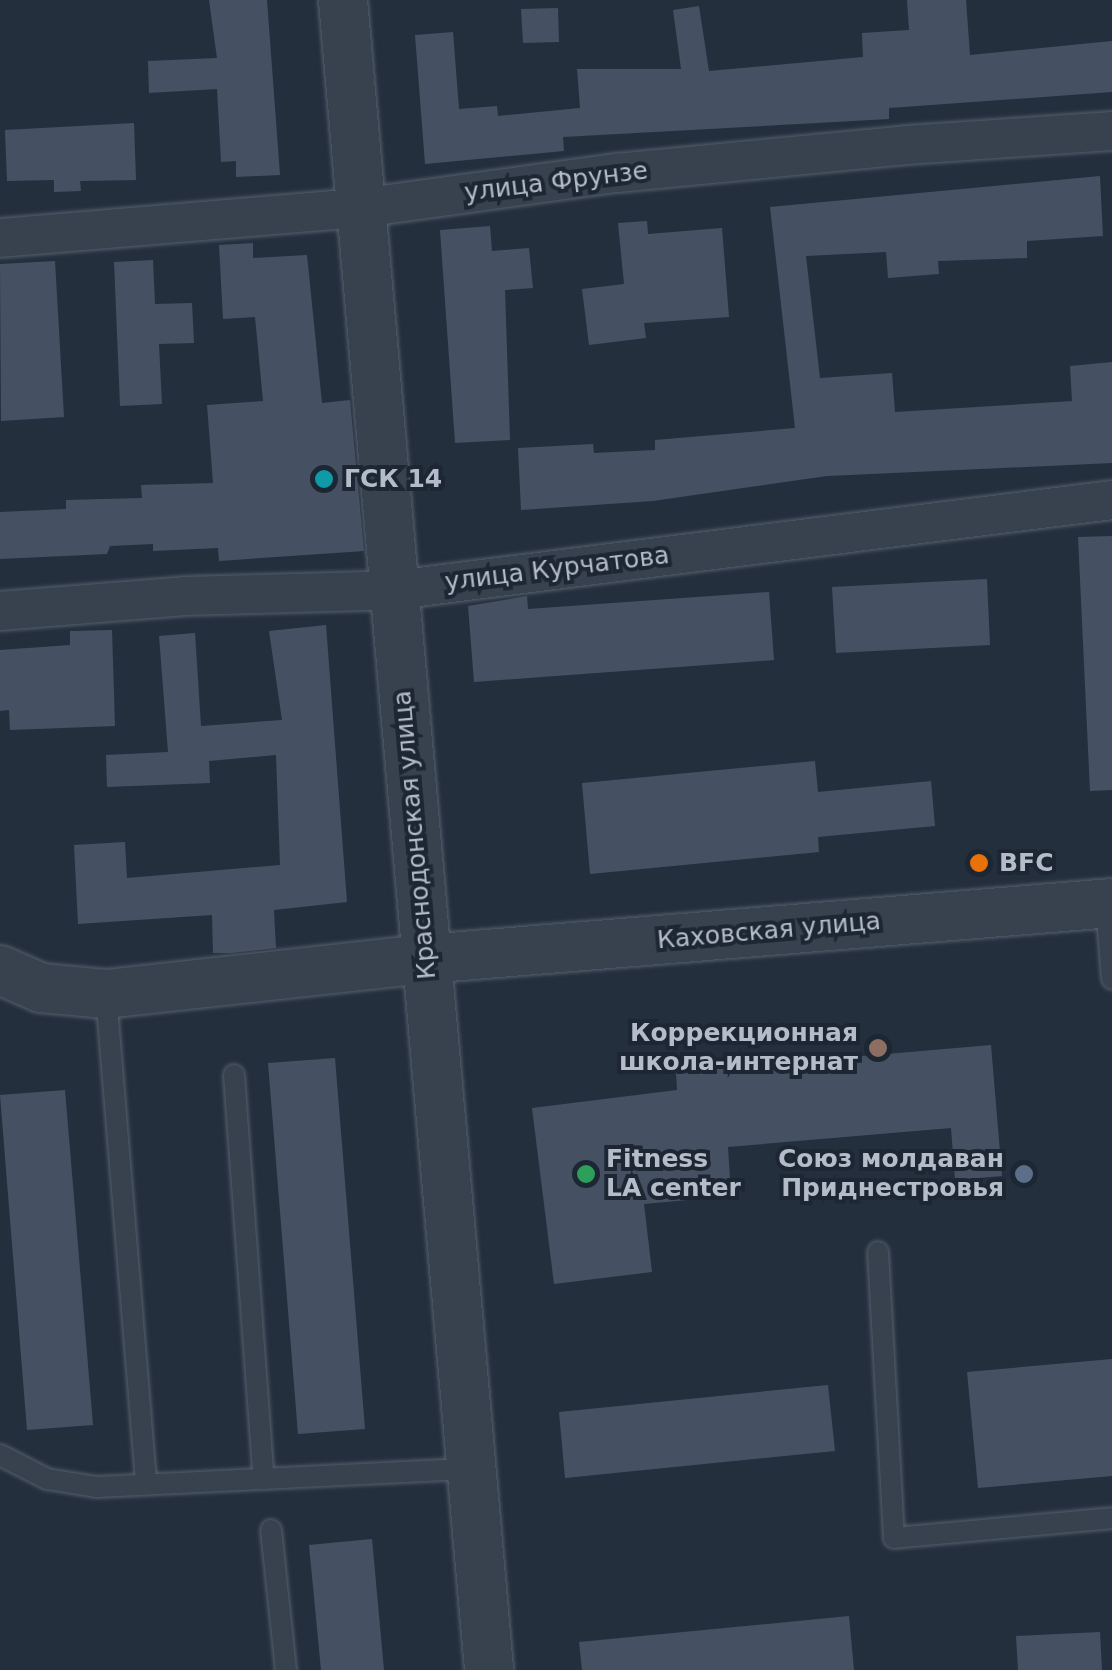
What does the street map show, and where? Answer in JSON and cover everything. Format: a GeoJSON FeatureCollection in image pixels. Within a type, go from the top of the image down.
{"type":"FeatureCollection","features":[{"type":"Feature","properties":{"kind":"street","name":"Краснодонская улица"},"geometry":{"type":"LineString","coordinates":[[343,0],[489,1670]]}},
{"type":"Feature","properties":{"kind":"street","name":"улица Фрунзе"},"geometry":{"type":"LineString","coordinates":[[0,238],[360,208],[617,173],[1112,131]]}},
{"type":"Feature","properties":{"kind":"street","name":"улица Курчатова"},"geometry":{"type":"LineString","coordinates":[[0,611],[185,596],[395,590],[1112,500]]}},
{"type":"Feature","properties":{"kind":"street","name":"Каховская улица"},"geometry":{"type":"LineString","coordinates":[[0,970],[42,988],[106,994],[426,959],[1109,903]]}},
{"type":"Feature","properties":{"kind":"lane"},"geometry":{"type":"LineString","coordinates":[[1109,903],[1112,979]]}},
{"type":"Feature","properties":{"kind":"lane"},"geometry":{"type":"LineString","coordinates":[[106,994],[146,1484]]}},
{"type":"Feature","properties":{"kind":"lane"},"geometry":{"type":"LineString","coordinates":[[234,1075],[264,1479]]}},
{"type":"Feature","properties":{"kind":"lane"},"geometry":{"type":"LineString","coordinates":[[878,1252],[894,1538],[1112,1518]]}},
{"type":"Feature","properties":{"kind":"lane"},"geometry":{"type":"LineString","coordinates":[[0,1455],[47,1478],[146,1484],[471,1469]]}},
{"type":"Feature","properties":{"kind":"lane"},"geometry":{"type":"LineString","coordinates":[[271,1530],[286,1670]]}},
{"type":"Feature","properties":{"kind":"building"},"geometry":{"type":"Polygon","coordinates":[[[209,0],[267,0],[280,175],[236,177],[236,161],[221,162],[217,89],[149,93],[148,61],[217,58],[209,0]]]}},
{"type":"Feature","properties":{"kind":"building"},"geometry":{"type":"Polygon","coordinates":[[[907,0],[966,0],[970,55],[1112,41],[1112,92],[889,108],[889,119],[563,137],[564,151],[425,164],[415,35],[453,32],[459,109],[497,106],[498,116],[580,108],[577,69],[681,69],[673,10],[699,6],[709,71],[863,57],[862,33],[909,30],[907,0]]]}},
{"type":"Feature","properties":{"kind":"building"},"geometry":{"type":"Polygon","coordinates":[[[558,8],[559,42],[523,43],[521,9],[558,8]]]}},
{"type":"Feature","properties":{"kind":"building"},"geometry":{"type":"Polygon","coordinates":[[[134,123],[136,180],[80,181],[81,191],[54,192],[54,180],[7,181],[5,130],[134,123]]]}},
{"type":"Feature","properties":{"kind":"building"},"geometry":{"type":"Polygon","coordinates":[[[1100,176],[1103,236],[1027,241],[1027,258],[938,261],[939,274],[888,278],[886,252],[806,256],[820,378],[892,373],[895,412],[1072,401],[1070,366],[1112,362],[1112,463],[827,476],[653,501],[521,510],[518,448],[593,444],[594,453],[655,450],[655,440],[795,428],[770,207],[1100,176]]]}},
{"type":"Feature","properties":{"kind":"building"},"geometry":{"type":"Polygon","coordinates":[[[647,221],[648,234],[722,228],[729,317],[644,323],[646,338],[589,345],[582,289],[624,284],[618,223],[647,221]]]}},
{"type":"Feature","properties":{"kind":"building"},"geometry":{"type":"Polygon","coordinates":[[[490,226],[492,251],[529,248],[533,288],[505,290],[510,440],[455,443],[440,230],[490,226]]]}},
{"type":"Feature","properties":{"kind":"building"},"geometry":{"type":"Polygon","coordinates":[[[253,243],[253,258],[307,255],[322,403],[350,400],[364,551],[219,561],[218,548],[153,551],[153,544],[110,546],[107,554],[0,559],[0,512],[66,509],[66,500],[142,498],[141,485],[213,483],[207,405],[263,401],[255,317],[223,319],[219,245],[253,243]]]}},
{"type":"Feature","properties":{"kind":"building"},"geometry":{"type":"Polygon","coordinates":[[[153,260],[155,304],[192,303],[194,343],[159,344],[162,404],[120,406],[114,262],[153,260]]]}},
{"type":"Feature","properties":{"kind":"building"},"geometry":{"type":"Polygon","coordinates":[[[55,261],[64,417],[1,421],[0,264],[55,261]]]}},
{"type":"Feature","properties":{"kind":"building"},"geometry":{"type":"Polygon","coordinates":[[[1112,536],[1112,790],[1090,791],[1078,537],[1112,536]]]}},
{"type":"Feature","properties":{"kind":"building"},"geometry":{"type":"Polygon","coordinates":[[[987,579],[990,645],[836,653],[832,587],[987,579]]]}},
{"type":"Feature","properties":{"kind":"building"},"geometry":{"type":"Polygon","coordinates":[[[769,592],[774,660],[474,682],[468,606],[527,596],[528,609],[769,592]]]}},
{"type":"Feature","properties":{"kind":"building"},"geometry":{"type":"Polygon","coordinates":[[[326,625],[347,902],[274,910],[276,948],[231,953],[213,953],[212,915],[78,924],[74,845],[125,842],[127,878],[280,865],[276,755],[209,761],[210,783],[107,787],[106,755],[168,752],[159,636],[195,633],[201,726],[282,720],[269,631],[326,625]]]}},
{"type":"Feature","properties":{"kind":"building"},"geometry":{"type":"Polygon","coordinates":[[[112,630],[115,726],[10,730],[9,710],[0,711],[0,650],[70,645],[70,631],[112,630]]]}},
{"type":"Feature","properties":{"kind":"building"},"geometry":{"type":"Polygon","coordinates":[[[815,761],[818,792],[931,781],[935,826],[818,837],[819,852],[590,874],[582,783],[815,761]]]}},
{"type":"Feature","properties":{"kind":"building"},"geometry":{"type":"Polygon","coordinates":[[[991,1045],[1002,1176],[955,1180],[951,1128],[728,1147],[731,1196],[644,1204],[652,1272],[554,1284],[532,1108],[677,1090],[676,1072],[991,1045]]]}},
{"type":"Feature","properties":{"kind":"building"},"geometry":{"type":"Polygon","coordinates":[[[335,1058],[365,1429],[298,1434],[268,1063],[335,1058]]]}},
{"type":"Feature","properties":{"kind":"building"},"geometry":{"type":"Polygon","coordinates":[[[65,1090],[93,1425],[27,1430],[0,1095],[65,1090]]]}},
{"type":"Feature","properties":{"kind":"building"},"geometry":{"type":"Polygon","coordinates":[[[1112,1359],[1112,1476],[978,1488],[967,1372],[1112,1359]]]}},
{"type":"Feature","properties":{"kind":"building"},"geometry":{"type":"Polygon","coordinates":[[[828,1385],[835,1451],[565,1478],[559,1412],[828,1385]]]}},
{"type":"Feature","properties":{"kind":"building"},"geometry":{"type":"Polygon","coordinates":[[[372,1539],[384,1670],[321,1670],[309,1545],[372,1539]]]}},
{"type":"Feature","properties":{"kind":"building"},"geometry":{"type":"Polygon","coordinates":[[[849,1616],[854,1670],[582,1670],[579,1642],[849,1616]]]}},
{"type":"Feature","properties":{"kind":"building"},"geometry":{"type":"Polygon","coordinates":[[[1100,1632],[1102,1670],[1018,1670],[1016,1636],[1100,1632]]]}},
{"type":"Feature","properties":{"kind":"place","name":"ГСК 14"},"geometry":{"type":"Point","coordinates":[324,479]}},
{"type":"Feature","properties":{"kind":"place","name":"BFC"},"geometry":{"type":"Point","coordinates":[979,863]}},
{"type":"Feature","properties":{"kind":"place","name":"Коррекционная школа-интернат"},"geometry":{"type":"Point","coordinates":[878,1048]}},
{"type":"Feature","properties":{"kind":"place","name":"Fitness LA center"},"geometry":{"type":"Point","coordinates":[586,1174]}},
{"type":"Feature","properties":{"kind":"place","name":"Союз молдаван Приднестровья"},"geometry":{"type":"Point","coordinates":[1024,1174]}}]}
